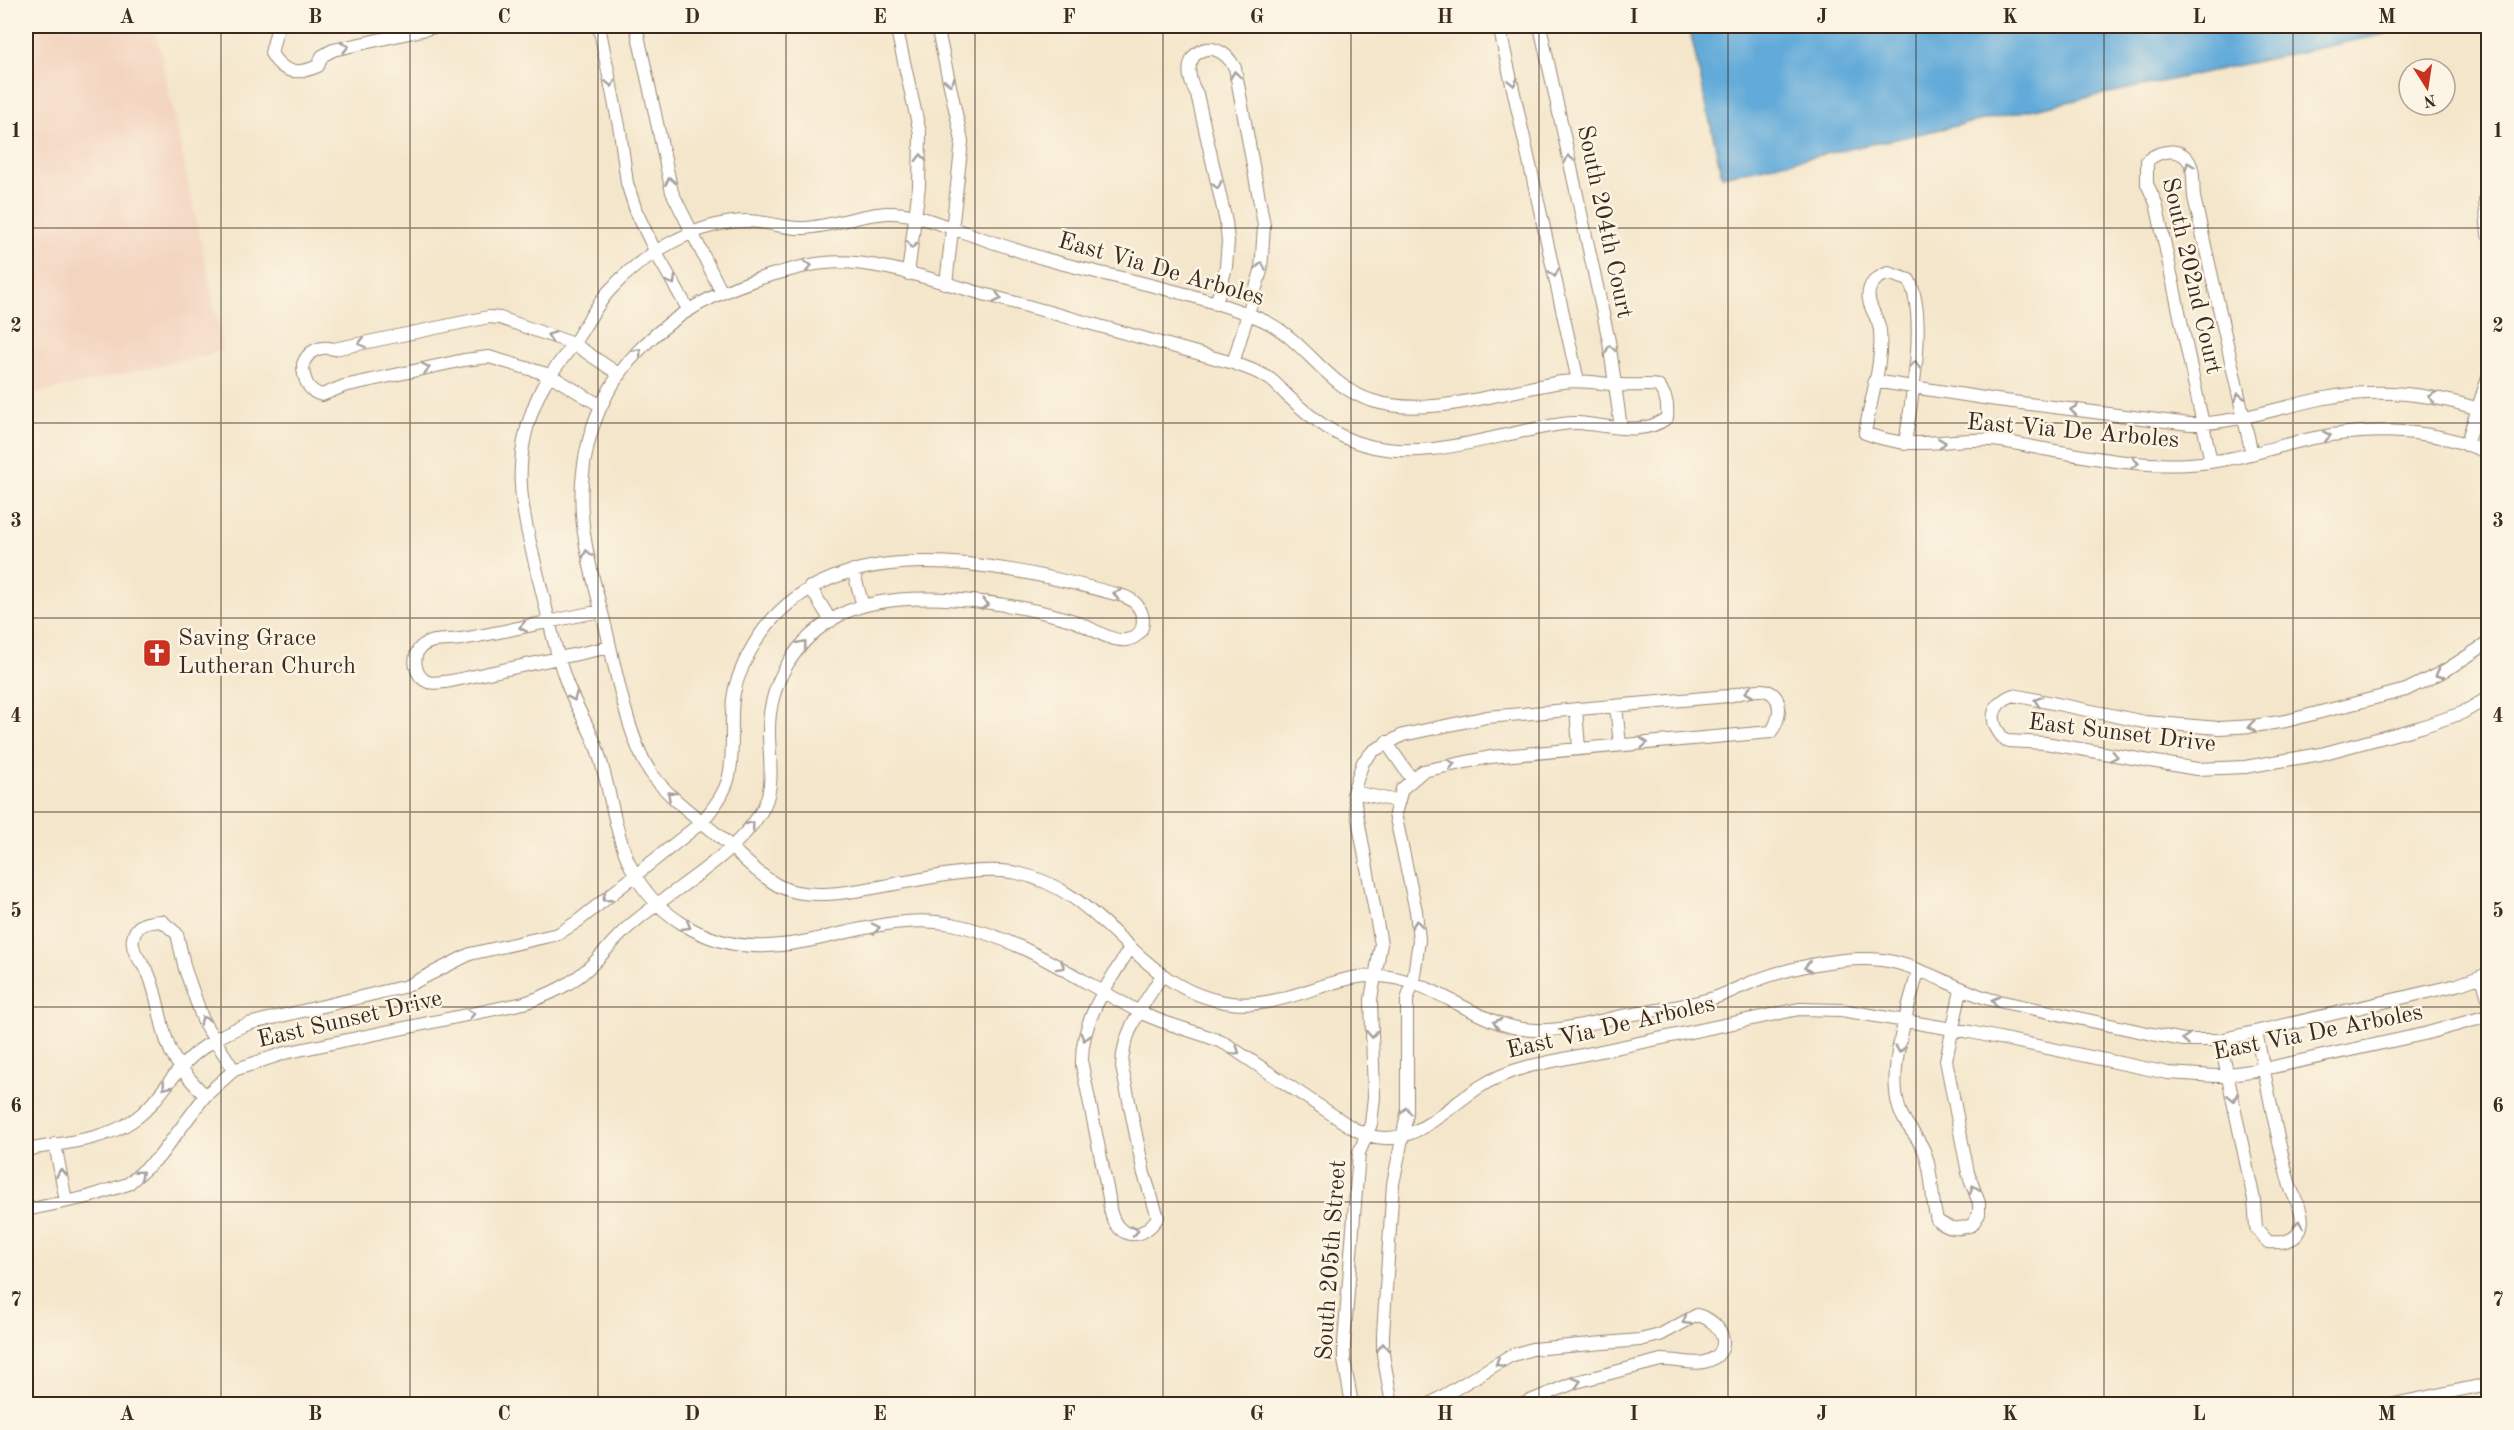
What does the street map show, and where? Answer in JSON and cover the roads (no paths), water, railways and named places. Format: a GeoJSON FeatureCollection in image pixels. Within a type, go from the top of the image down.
{"type":"FeatureCollection","features":[{"type":"Feature","properties":{"kind":"street"},"geometry":{"type":"LineString","coordinates":[[278,26],[271,53],[278,64],[289,72],[305,72],[318,66],[322,56],[333,50],[440,26]]}},
{"type":"Feature","properties":{"kind":"street"},"geometry":{"type":"LineString","coordinates":[[599,26],[620,131],[627,183],[636,211],[656,253],[688,309]]}},
{"type":"Feature","properties":{"kind":"street"},"geometry":{"type":"LineString","coordinates":[[636,26],[672,192],[721,291]]}},
{"type":"Feature","properties":{"kind":"street"},"geometry":{"type":"LineString","coordinates":[[896,26],[920,133],[921,166],[908,274]]}},
{"type":"Feature","properties":{"kind":"street"},"geometry":{"type":"LineString","coordinates":[[937,26],[962,141],[946,284]]}},
{"type":"Feature","properties":{"kind":"street"},"geometry":{"type":"LineString","coordinates":[[1499,26],[1578,381]]}},
{"type":"Feature","properties":{"kind":"street","name":"South 204th Court"},"geometry":{"type":"LineString","coordinates":[[1540,26],[1609,341],[1621,428]]}},
{"type":"Feature","properties":{"kind":"street"},"geometry":{"type":"LineString","coordinates":[[1216,304],[1226,267],[1228,241],[1226,222],[1197,94],[1188,80],[1189,62],[1200,50],[1215,48],[1229,56],[1235,68],[1264,225],[1261,270],[1233,363]]}},
{"type":"Feature","properties":{"kind":"street","name":"South 202nd Court"},"geometry":{"type":"LineString","coordinates":[[2211,462],[2156,203],[2145,173],[2147,160],[2154,154],[2169,150],[2186,156],[2192,166],[2194,197],[2252,454]]}},
{"type":"Feature","properties":{"kind":"street"},"geometry":{"type":"LineString","coordinates":[[2488,189],[2485,200],[2488,235]]}},
{"type":"Feature","properties":{"kind":"street","name":"East Via De Arboles"},"geometry":{"type":"LineString","coordinates":[[2485,975],[2220,1040],[2184,1040],[1989,999],[1961,990],[1903,965],[1880,960],[1833,963],[1775,975],[1707,1000],[1543,1031],[1502,1025],[1479,1017],[1413,982],[1375,976],[1276,1002],[1255,1004],[1208,998],[1161,977],[1083,904],[1044,881],[1021,874],[972,870],[845,892],[795,892],[776,884],[731,847],[656,780],[644,763],[610,647],[587,557],[581,510],[582,481],[586,454],[601,406],[620,375],[652,336],[688,309],[721,291],[826,263],[857,264],[908,274],[1233,363],[1272,380],[1311,418],[1332,431],[1361,444],[1391,450],[1460,445],[1558,424],[1577,423],[1621,428],[1658,424],[1667,418],[1668,407],[1665,394],[1658,386],[1567,381],[1470,402],[1400,406],[1374,402],[1327,375],[1305,349],[1282,329],[1249,315],[1216,304],[1043,258],[915,216],[889,212],[804,228],[746,221],[693,234],[656,253],[612,288],[550,375],[528,422],[521,454],[519,484],[522,513],[558,657],[567,684],[600,755],[621,848],[634,874],[658,904],[684,926],[726,943],[754,947],[779,947],[900,922],[923,920],[948,923],[999,937],[1024,947],[1162,1023],[1206,1034],[1226,1044],[1365,1136],[1389,1139],[1403,1137],[1422,1128],[1501,1074],[1799,1009],[1841,1010],[1951,1029],[2168,1072],[2229,1075],[2424,1034],[2488,1016]]}},
{"type":"Feature","properties":{"kind":"street"},"geometry":{"type":"LineString","coordinates":[[1874,381],[1880,331],[1878,320],[1868,300],[1869,289],[1877,278],[1888,273],[1909,280],[1914,291],[1917,339],[1905,444]]}},
{"type":"Feature","properties":{"kind":"street"},"geometry":{"type":"LineString","coordinates":[[601,406],[550,375],[480,357],[344,386],[322,395],[311,390],[303,364],[308,355],[318,348],[334,349],[489,317],[500,318],[573,344],[620,375]]}},
{"type":"Feature","properties":{"kind":"street"},"geometry":{"type":"LineString","coordinates":[[2466,445],[2484,411],[2488,377]]}},
{"type":"Feature","properties":{"kind":"street","name":"East Via De Arboles"},"geometry":{"type":"LineString","coordinates":[[2484,411],[2436,397],[2359,393],[2204,424],[2160,422],[1874,381],[1864,433],[1905,444],[1991,440],[2132,463],[2211,462],[2312,439],[2366,432],[2426,435],[2488,453]]}},
{"type":"Feature","properties":{"kind":"street","name":"East Sunset Drive"},"geometry":{"type":"LineString","coordinates":[[26,1210],[128,1184],[159,1157],[205,1096],[234,1070],[285,1053],[524,1003],[550,994],[590,968],[625,930],[731,847],[762,812],[767,798],[771,760],[770,715],[777,684],[785,667],[806,639],[831,621],[863,606],[909,599],[999,605],[1073,621],[1115,640],[1128,639],[1138,633],[1142,624],[1143,611],[1135,599],[1033,572],[981,564],[934,562],[884,564],[853,570]]}},
{"type":"Feature","properties":{"kind":"street"},"geometry":{"type":"LineString","coordinates":[[831,621],[810,587],[853,570],[863,606]]}},
{"type":"Feature","properties":{"kind":"street","name":"East Sunset Drive"},"geometry":{"type":"LineString","coordinates":[[26,1150],[110,1132],[132,1121],[151,1105],[180,1068],[214,1040],[248,1024],[408,987],[470,954],[558,934],[578,921],[702,822],[723,793],[729,776],[733,701],[737,682],[746,662],[768,626],[810,587]]}},
{"type":"Feature","properties":{"kind":"street"},"geometry":{"type":"LineString","coordinates":[[601,610],[459,639],[429,642],[419,649],[416,661],[417,671],[422,679],[439,683],[610,647]]}},
{"type":"Feature","properties":{"kind":"street","name":"East Sunset Drive"},"geometry":{"type":"LineString","coordinates":[[2488,643],[2446,670],[2406,690],[2286,721],[2253,726],[2201,727],[2145,722],[2013,696],[2001,700],[1995,709],[1994,721],[1998,733],[2006,741],[2045,743],[2170,766],[2221,768],[2268,764],[2386,737],[2443,721],[2488,698]]}},
{"type":"Feature","properties":{"kind":"street"},"geometry":{"type":"LineString","coordinates":[[1392,1404],[1383,1354],[1383,1334],[1394,1184],[1407,1114],[1407,1000],[1418,956],[1418,927],[1395,814],[1402,789],[1411,778],[1431,769],[1490,757],[1771,732],[1778,723],[1780,710],[1776,698],[1763,690],[1728,696],[1487,717],[1403,735],[1372,751],[1363,762],[1353,792],[1397,801]]}},
{"type":"Feature","properties":{"kind":"street"},"geometry":{"type":"LineString","coordinates":[[1616,706],[1620,745]]}},
{"type":"Feature","properties":{"kind":"street"},"geometry":{"type":"LineString","coordinates":[[1576,710],[1579,749]]}},
{"type":"Feature","properties":{"kind":"street"},"geometry":{"type":"LineString","coordinates":[[1386,742],[1411,778]]}},
{"type":"Feature","properties":{"kind":"street","name":"South 205th Street"},"geometry":{"type":"LineString","coordinates":[[1352,1404],[1344,1360],[1344,1343],[1359,1153],[1371,1124],[1374,1097],[1371,999],[1381,944],[1353,792]]}},
{"type":"Feature","properties":{"kind":"street"},"geometry":{"type":"LineString","coordinates":[[205,1096],[180,1068],[166,1039],[151,980],[136,956],[132,941],[136,929],[147,922],[162,921],[177,934],[183,963],[197,1005],[214,1040],[234,1070]]}},
{"type":"Feature","properties":{"kind":"street"},"geometry":{"type":"LineString","coordinates":[[1130,948],[1103,991],[1084,1036],[1082,1065],[1110,1198],[1109,1210],[1118,1229],[1126,1233],[1138,1233],[1151,1227],[1158,1216],[1144,1174],[1122,1067],[1124,1045],[1139,1012],[1161,977]]}},
{"type":"Feature","properties":{"kind":"street"},"geometry":{"type":"LineString","coordinates":[[1918,971],[1904,1022],[1894,1082],[1900,1111],[1926,1155],[1937,1220],[1947,1228],[1960,1229],[1972,1226],[1979,1214],[1980,1203],[1968,1173],[1946,1060],[1961,990]]}},
{"type":"Feature","properties":{"kind":"street"},"geometry":{"type":"LineString","coordinates":[[2485,975],[2488,998]]}},
{"type":"Feature","properties":{"kind":"street"},"geometry":{"type":"LineString","coordinates":[[2220,1040],[2254,1200],[2256,1228],[2268,1242],[2287,1241],[2297,1235],[2302,1225],[2301,1212],[2291,1187],[2256,1032]]}},
{"type":"Feature","properties":{"kind":"street"},"geometry":{"type":"LineString","coordinates":[[55,1144],[66,1201]]}},
{"type":"Feature","properties":{"kind":"street"},"geometry":{"type":"LineString","coordinates":[[1430,1404],[1510,1356],[1532,1349],[1640,1340],[1660,1335],[1697,1315],[1709,1318],[1718,1324],[1722,1336],[1722,1349],[1714,1358],[1703,1363],[1675,1359],[1661,1360],[1600,1374],[1523,1404]]}},
{"type":"Feature","properties":{"kind":"street"},"geometry":{"type":"LineString","coordinates":[[2394,1404],[2488,1384]]}},
{"type":"Feature","properties":{"kind":"water"},"geometry":{"type":"Polygon","coordinates":[[[1689,26],[2422,26],[1722,176],[1689,26]]]}},
{"type":"Feature","properties":{"kind":"place","name":"Saving Grace Lutheran Church"},"geometry":{"type":"Point","coordinates":[157,653]}}]}
